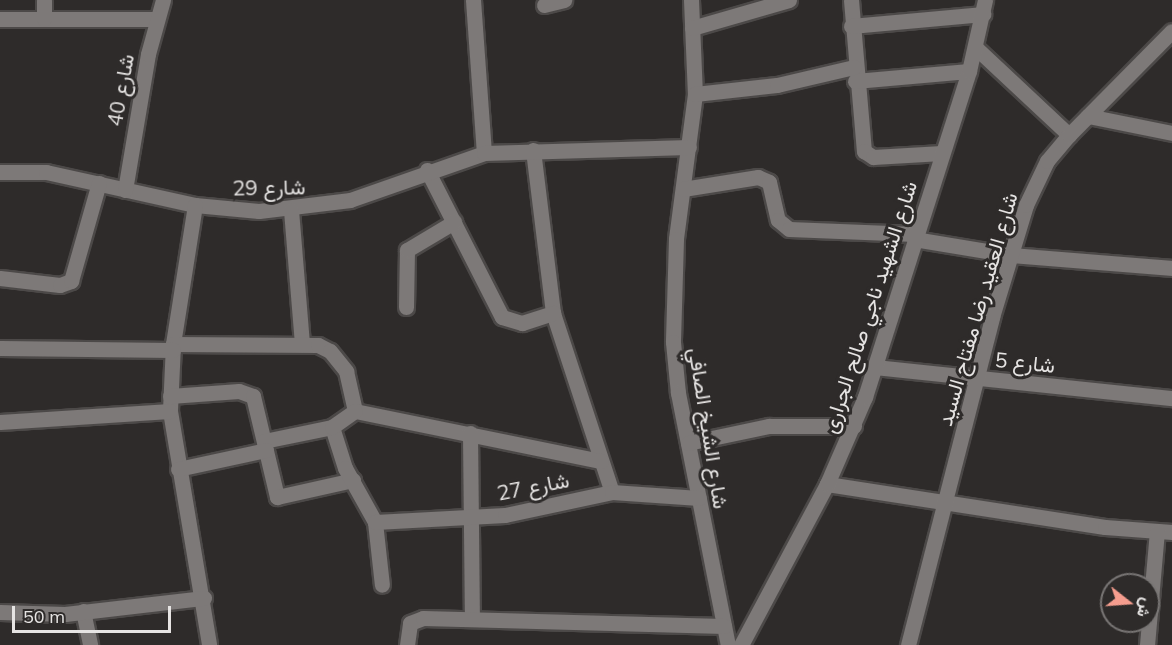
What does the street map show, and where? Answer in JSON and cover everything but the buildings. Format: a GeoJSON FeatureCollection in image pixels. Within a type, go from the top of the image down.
{"type":"FeatureCollection","features":[{"type":"Feature","properties":{"kind":"street"},"geometry":{"type":"LineString","coordinates":[[44,0],[44,19]]}},
{"type":"Feature","properties":{"kind":"street","name":"شارع 40"},"geometry":{"type":"LineString","coordinates":[[125,190],[157,19],[163,0]]}},
{"type":"Feature","properties":{"kind":"street"},"geometry":{"type":"LineString","coordinates":[[473,0],[484,153]]}},
{"type":"Feature","properties":{"kind":"street"},"geometry":{"type":"LineString","coordinates":[[544,5],[564,0]]}},
{"type":"Feature","properties":{"kind":"street","name":"شارع الشيخ الصافي"},"geometry":{"type":"LineString","coordinates":[[691,0],[695,94],[673,281],[673,332],[688,443],[728,645]]}},
{"type":"Feature","properties":{"kind":"street"},"geometry":{"type":"LineString","coordinates":[[692,28],[789,0]]}},
{"type":"Feature","properties":{"kind":"street"},"geometry":{"type":"LineString","coordinates":[[851,0],[855,74],[868,154],[942,153]]}},
{"type":"Feature","properties":{"kind":"street"},"geometry":{"type":"LineString","coordinates":[[851,26],[984,7]]}},
{"type":"Feature","properties":{"kind":"street","name":"شارع الشهيد ناجي صالح الجرارى"},"geometry":{"type":"LineString","coordinates":[[741,645],[827,484],[854,426],[969,71],[984,7]]}},
{"type":"Feature","properties":{"kind":"street"},"geometry":{"type":"LineString","coordinates":[[0,19],[157,19]]}},
{"type":"Feature","properties":{"kind":"street","name":"شارع العقيد رضا مفتاح السيد"},"geometry":{"type":"LineString","coordinates":[[908,645],[1011,255],[1036,182],[1068,135],[1172,31]]}},
{"type":"Feature","properties":{"kind":"street"},"geometry":{"type":"LineString","coordinates":[[975,47],[1068,135]]}},
{"type":"Feature","properties":{"kind":"street"},"geometry":{"type":"LineString","coordinates":[[695,94],[855,74],[969,71]]}},
{"type":"Feature","properties":{"kind":"street"},"geometry":{"type":"LineString","coordinates":[[1088,116],[1172,133]]}},
{"type":"Feature","properties":{"kind":"street","name":"شارع 29"},"geometry":{"type":"LineString","coordinates":[[0,172],[46,172],[195,205],[291,210],[359,198],[428,170],[484,153],[689,147]]}},
{"type":"Feature","properties":{"kind":"street"},"geometry":{"type":"LineString","coordinates":[[533,150],[553,313],[612,492]]}},
{"type":"Feature","properties":{"kind":"street"},"geometry":{"type":"LineString","coordinates":[[428,170],[502,317],[522,323],[553,313]]}},
{"type":"Feature","properties":{"kind":"street"},"geometry":{"type":"LineString","coordinates":[[683,189],[759,177],[770,182],[778,220],[789,230],[915,237],[1011,255],[1172,268]]}},
{"type":"Feature","properties":{"kind":"street"},"geometry":{"type":"LineString","coordinates":[[0,278],[60,285],[71,281],[99,183]]}},
{"type":"Feature","properties":{"kind":"street"},"geometry":{"type":"LineString","coordinates":[[195,205],[173,347],[170,403],[178,469],[204,598],[209,645]]}},
{"type":"Feature","properties":{"kind":"street"},"geometry":{"type":"LineString","coordinates":[[291,210],[302,343]]}},
{"type":"Feature","properties":{"kind":"street"},"geometry":{"type":"LineString","coordinates":[[406,308],[407,250],[454,222]]}},
{"type":"Feature","properties":{"kind":"street"},"geometry":{"type":"LineString","coordinates":[[0,348],[173,347],[302,343],[318,345],[339,360],[355,411]]}},
{"type":"Feature","properties":{"kind":"street","name":"شارع 5"},"geometry":{"type":"LineString","coordinates":[[875,367],[1172,398]]}},
{"type":"Feature","properties":{"kind":"street"},"geometry":{"type":"LineString","coordinates":[[0,422],[247,393],[258,405],[277,496],[352,480]]}},
{"type":"Feature","properties":{"kind":"street"},"geometry":{"type":"LineString","coordinates":[[178,469],[332,427],[355,411],[601,461]]}},
{"type":"Feature","properties":{"kind":"street"},"geometry":{"type":"LineString","coordinates":[[688,443],[769,426],[854,426]]}},
{"type":"Feature","properties":{"kind":"street"},"geometry":{"type":"LineString","coordinates":[[332,427],[352,480],[375,522],[382,585]]}},
{"type":"Feature","properties":{"kind":"street"},"geometry":{"type":"LineString","coordinates":[[470,434],[472,619]]}},
{"type":"Feature","properties":{"kind":"street"},"geometry":{"type":"LineString","coordinates":[[827,484],[1165,532],[1147,645]]}},
{"type":"Feature","properties":{"kind":"street","name":"شارع 27"},"geometry":{"type":"LineString","coordinates":[[375,522],[524,512],[612,492],[699,498]]}},
{"type":"Feature","properties":{"kind":"street"},"geometry":{"type":"LineString","coordinates":[[0,612],[83,611],[204,598]]}},
{"type":"Feature","properties":{"kind":"street"},"geometry":{"type":"LineString","coordinates":[[83,611],[90,645]]}},
{"type":"Feature","properties":{"kind":"street"},"geometry":{"type":"LineString","coordinates":[[407,645],[406,631],[417,619],[724,626]]}}]}
